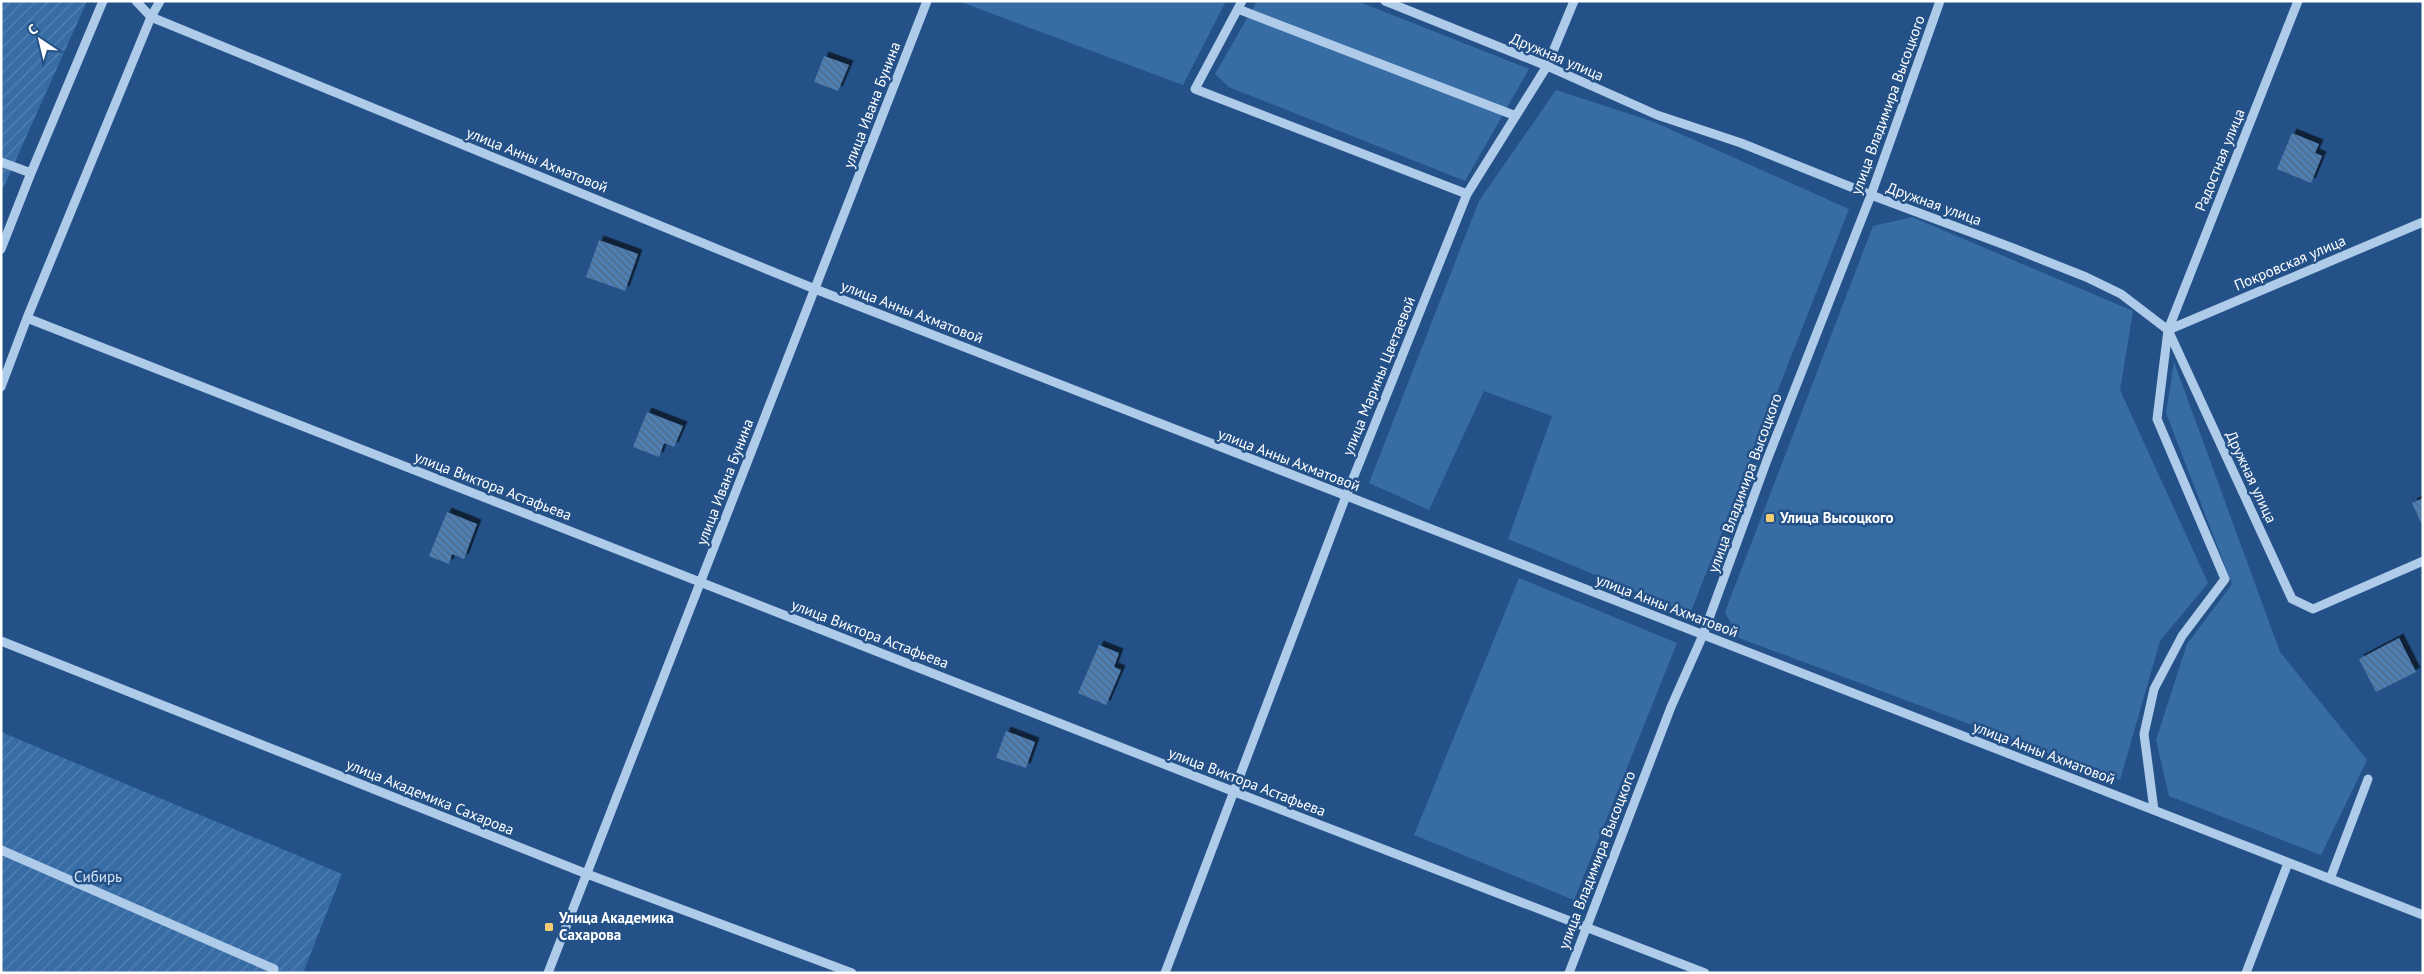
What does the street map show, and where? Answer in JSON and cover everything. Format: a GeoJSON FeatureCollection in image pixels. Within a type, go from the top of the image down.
{"type":"FeatureCollection","features":[{"type":"Feature","properties":{"kind":"street"},"geometry":{"type":"LineString","coordinates":[[1,249],[103,1]]}},
{"type":"Feature","properties":{"kind":"street"},"geometry":{"type":"LineString","coordinates":[[136,1],[151,17]]}},
{"type":"Feature","properties":{"kind":"street"},"geometry":{"type":"LineString","coordinates":[[1,387],[27,318],[151,17],[160,1]]}},
{"type":"Feature","properties":{"kind":"street","name":"улица Ивана Бунина"},"geometry":{"type":"LineString","coordinates":[[548,973],[927,1]]}},
{"type":"Feature","properties":{"kind":"street","name":"Дружная улица"},"geometry":{"type":"LineString","coordinates":[[1385,1],[1547,66],[1657,115],[1741,143],[2086,277],[2121,294],[2168,330],[2176,351],[2292,599],[2312,609],[2423,560]]}},
{"type":"Feature","properties":{"kind":"street","name":"улица Марины Цветаевой"},"geometry":{"type":"LineString","coordinates":[[1165,973],[1346,496],[1466,194],[1547,66],[1574,1]]}},
{"type":"Feature","properties":{"kind":"street","name":"улица Владимира Высоцкого"},"geometry":{"type":"LineString","coordinates":[[1569,973],[1671,707],[1703,635],[1767,460],[1871,195],[1940,1]]}},
{"type":"Feature","properties":{"kind":"street","name":"Радостная улица"},"geometry":{"type":"LineString","coordinates":[[2154,810],[2144,734],[2154,689],[2182,636],[2225,579],[2158,419],[2168,330],[2298,1]]}},
{"type":"Feature","properties":{"kind":"street"},"geometry":{"type":"LineString","coordinates":[[1466,194],[1194,89],[1240,5],[1516,116]]}},
{"type":"Feature","properties":{"kind":"street","name":"улица Анны Ахматовой"},"geometry":{"type":"LineString","coordinates":[[151,17],[815,289],[2423,916]]}},
{"type":"Feature","properties":{"kind":"street"},"geometry":{"type":"LineString","coordinates":[[1,162],[31,174]]}},
{"type":"Feature","properties":{"kind":"street","name":"Покровская улица"},"geometry":{"type":"LineString","coordinates":[[2168,330],[2423,222]]}},
{"type":"Feature","properties":{"kind":"street","name":"улица Виктора Астафьева"},"geometry":{"type":"LineString","coordinates":[[27,318],[1235,792],[1705,973]]}},
{"type":"Feature","properties":{"kind":"street","name":"улица Академика Сахарова"},"geometry":{"type":"LineString","coordinates":[[1,642],[587,874],[852,973]]}},
{"type":"Feature","properties":{"kind":"street"},"geometry":{"type":"LineString","coordinates":[[2330,879],[2368,779]]}},
{"type":"Feature","properties":{"kind":"street"},"geometry":{"type":"LineString","coordinates":[[1,850],[274,969],[274,973]]}},
{"type":"Feature","properties":{"kind":"street"},"geometry":{"type":"LineString","coordinates":[[2246,973],[2288,863]]}},
{"type":"Feature","properties":{"kind":"green space"},"geometry":{"type":"Polygon","coordinates":[[[1,1],[87,1],[1,193],[1,1]]]}},
{"type":"Feature","properties":{"kind":"green space"},"geometry":{"type":"Polygon","coordinates":[[[958,1],[1226,1],[1183,85],[958,1]]]}},
{"type":"Feature","properties":{"kind":"green space"},"geometry":{"type":"Polygon","coordinates":[[[1257,1],[1357,1],[1529,69],[1465,181],[1229,87],[1215,74],[1257,1]]]}},
{"type":"Feature","properties":{"kind":"green space"},"geometry":{"type":"Polygon","coordinates":[[[1556,90],[1654,122],[1849,209],[1690,614],[1508,539],[1552,416],[1484,391],[1429,510],[1369,483],[1479,201],[1556,90]]]}},
{"type":"Feature","properties":{"kind":"green space"},"geometry":{"type":"Polygon","coordinates":[[[1912,217],[2133,311],[2120,390],[2208,583],[2160,641],[2120,780],[1739,638],[1725,612],[1873,226],[1912,217]]]}},
{"type":"Feature","properties":{"kind":"green space"},"geometry":{"type":"Polygon","coordinates":[[[2174,362],[2280,652],[2367,760],[2321,855],[2169,796],[2156,740],[2187,644],[2232,584],[2166,413],[2174,362]]]}},
{"type":"Feature","properties":{"kind":"green space"},"geometry":{"type":"Polygon","coordinates":[[[1519,578],[1677,643],[1574,900],[1414,835],[1519,578]]]}},
{"type":"Feature","properties":{"kind":"green space","name":"Сибирь"},"geometry":{"type":"Polygon","coordinates":[[[1,732],[342,874],[303,973],[1,973],[1,732]]]}},
{"type":"Feature","properties":{"kind":"building"},"geometry":{"type":"Polygon","coordinates":[[[824,56],[849,65],[838,91],[814,82],[824,56]]]}},
{"type":"Feature","properties":{"kind":"building"},"geometry":{"type":"Polygon","coordinates":[[[2292,133],[2319,144],[2315,153],[2322,156],[2311,183],[2277,169],[2292,133]]]}},
{"type":"Feature","properties":{"kind":"building"},"geometry":{"type":"Polygon","coordinates":[[[599,240],[638,254],[625,291],[586,277],[599,240]]]}},
{"type":"Feature","properties":{"kind":"building"},"geometry":{"type":"Polygon","coordinates":[[[647,412],[683,426],[674,447],[664,443],[659,457],[633,447],[647,412]]]}},
{"type":"Feature","properties":{"kind":"building"},"geometry":{"type":"Polygon","coordinates":[[[2423,498],[2423,527],[2412,503],[2423,498]]]}},
{"type":"Feature","properties":{"kind":"building"},"geometry":{"type":"Polygon","coordinates":[[[447,512],[477,524],[464,559],[452,554],[449,564],[429,556],[447,512]]]}},
{"type":"Feature","properties":{"kind":"building"},"geometry":{"type":"Polygon","coordinates":[[[2399,638],[2416,672],[2376,692],[2359,659],[2399,638]]]}},
{"type":"Feature","properties":{"kind":"building"},"geometry":{"type":"Polygon","coordinates":[[[1099,645],[1119,653],[1114,667],[1121,670],[1106,705],[1078,693],[1099,645]]]}},
{"type":"Feature","properties":{"kind":"building"},"geometry":{"type":"Polygon","coordinates":[[[1006,731],[1035,742],[1026,768],[996,758],[1006,731]]]}},
{"type":"Feature","properties":{"kind":"place","name":"Улица Высоцкого"},"geometry":{"type":"Point","coordinates":[1770,518]}},
{"type":"Feature","properties":{"kind":"place","name":"Улица Академика Сахарова"},"geometry":{"type":"Point","coordinates":[549,927]}}]}
